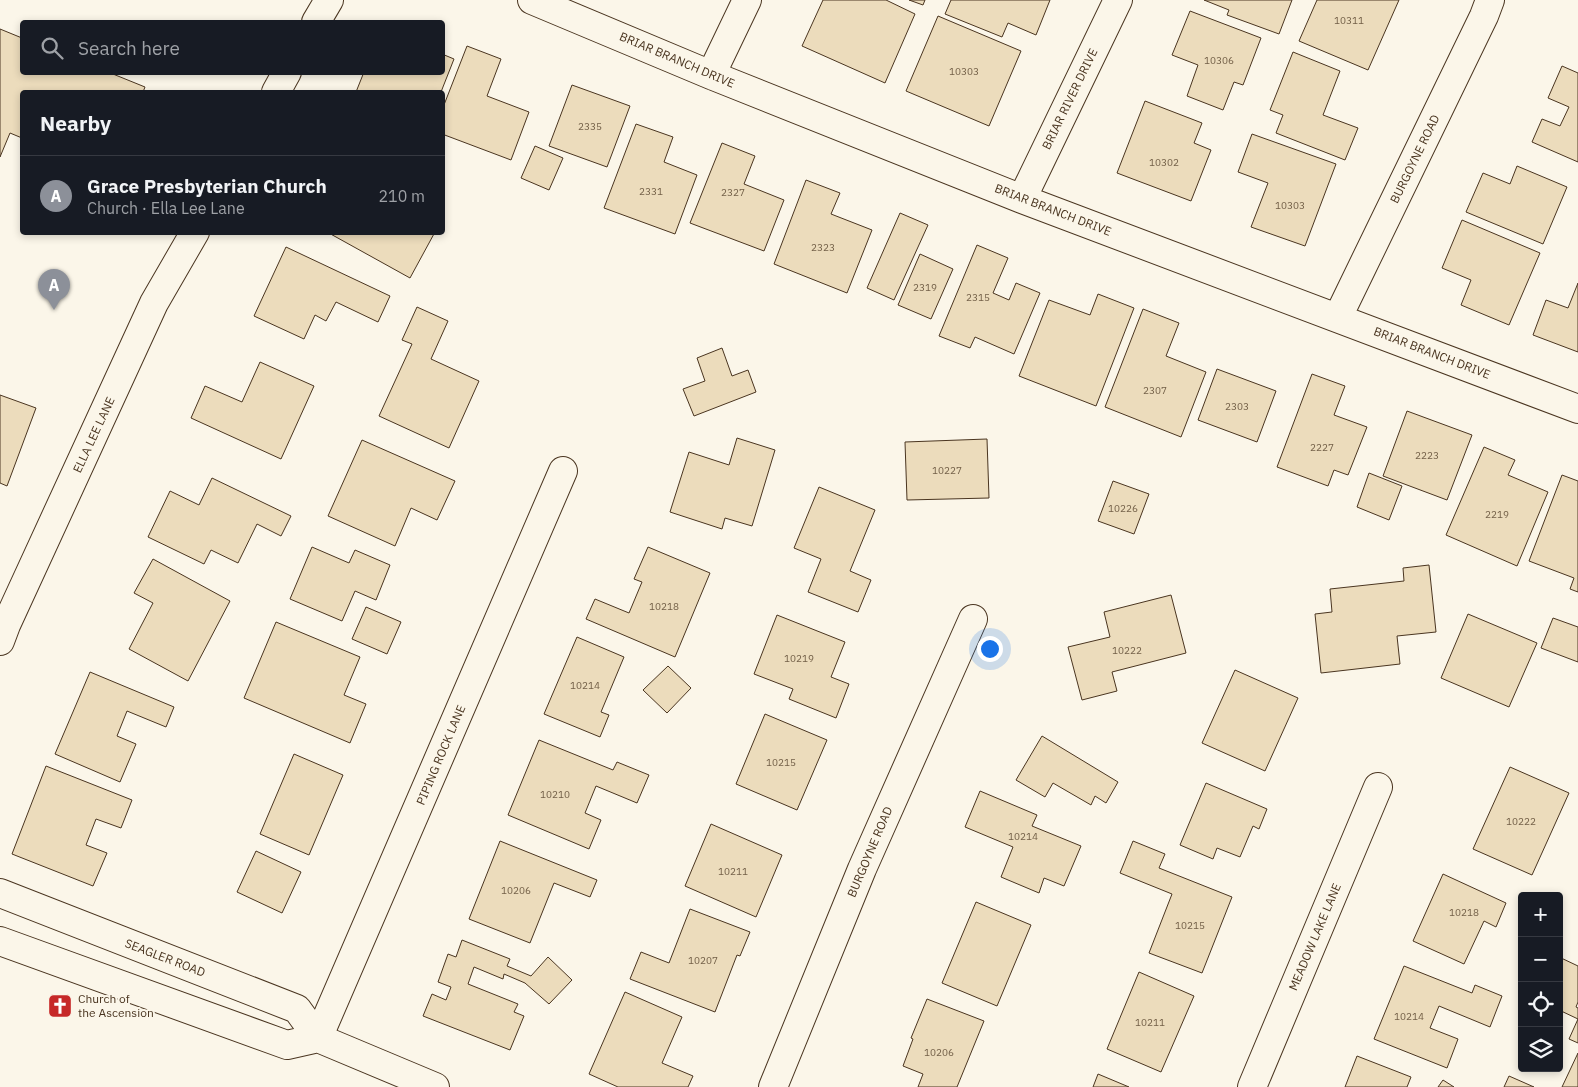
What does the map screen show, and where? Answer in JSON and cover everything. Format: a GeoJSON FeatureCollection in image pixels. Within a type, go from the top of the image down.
{"type":"FeatureCollection","features":[{"type":"Feature","properties":{"kind":"street"},"geometry":{"type":"LineString","coordinates":[[317,20],[329,0]]}},
{"type":"Feature","properties":{"kind":"street","name":"BRIAR BRANCH DRIVE"},"geometry":{"type":"LineString","coordinates":[[532,0],[711,75],[1022,199],[1578,409]]}},
{"type":"Feature","properties":{"kind":"street"},"geometry":{"type":"LineString","coordinates":[[711,75],[747,0]]}},
{"type":"Feature","properties":{"kind":"street","name":"BRIAR RIVER DRIVE"},"geometry":{"type":"LineString","coordinates":[[1022,199],[1118,0]]}},
{"type":"Feature","properties":{"kind":"street","name":"BURGOYNE ROAD"},"geometry":{"type":"LineString","coordinates":[[1338,317],[1484,16],[1490,0]]}},
{"type":"Feature","properties":{"kind":"street"},"geometry":{"type":"LineString","coordinates":[[277,90],[285,75]]}},
{"type":"Feature","properties":{"kind":"street","name":"ELLA LEE LANE"},"geometry":{"type":"LineString","coordinates":[[0,641],[154,303],[193,235]]}},
{"type":"Feature","properties":{"kind":"street","name":"PIPING ROCK LANE"},"geometry":{"type":"LineString","coordinates":[[318,1038],[563,471]]}},
{"type":"Feature","properties":{"kind":"street","name":"BURGOYNE ROAD"},"geometry":{"type":"LineString","coordinates":[[773,1087],[862,869],[974,620]]}},
{"type":"Feature","properties":{"kind":"street","name":"MEADOW LAKE LANE"},"geometry":{"type":"LineString","coordinates":[[1252,1087],[1378,787]]}},
{"type":"Feature","properties":{"kind":"street","name":"SEAGLER ROAD"},"geometry":{"type":"LineString","coordinates":[[0,893],[297,1009],[318,1038]]}},
{"type":"Feature","properties":{"kind":"street"},"geometry":{"type":"LineString","coordinates":[[0,941],[287,1045],[318,1038],[435,1087]]}},
{"type":"Feature","properties":{"kind":"building"},"geometry":{"type":"Polygon","coordinates":[[[823,0],[886,0],[915,14],[885,83],[802,46],[823,0]]]}},
{"type":"Feature","properties":{"kind":"building"},"geometry":{"type":"Polygon","coordinates":[[[909,0],[925,0],[923,5],[909,0]]]}},
{"type":"Feature","properties":{"kind":"building"},"geometry":{"type":"Polygon","coordinates":[[[951,0],[1050,0],[1036,35],[1008,23],[1002,37],[945,14],[951,0]]]}},
{"type":"Feature","properties":{"kind":"building"},"geometry":{"type":"Polygon","coordinates":[[[1204,0],[1292,0],[1279,34],[1227,15],[1229,10],[1204,0]]]}},
{"type":"Feature","properties":{"kind":"building"},"geometry":{"type":"Polygon","coordinates":[[[1317,0],[1399,0],[1368,70],[1299,41],[1317,0]]]}},
{"type":"Feature","properties":{"kind":"building"},"geometry":{"type":"Polygon","coordinates":[[[1190,11],[1261,38],[1243,85],[1234,82],[1223,110],[1187,96],[1198,65],[1172,55],[1190,11]]]}},
{"type":"Feature","properties":{"kind":"building"},"geometry":{"type":"Polygon","coordinates":[[[938,16],[1021,51],[989,126],[906,91],[938,16]]]}},
{"type":"Feature","properties":{"kind":"building"},"geometry":{"type":"Polygon","coordinates":[[[0,29],[20,37],[20,75],[115,75],[145,87],[144,90],[20,90],[20,137],[10,133],[0,157],[0,29]]]}},
{"type":"Feature","properties":{"kind":"building"},"geometry":{"type":"Polygon","coordinates":[[[467,46],[501,59],[487,96],[529,112],[511,160],[445,135],[445,102],[467,46]]]}},
{"type":"Feature","properties":{"kind":"building"},"geometry":{"type":"Polygon","coordinates":[[[1293,52],[1340,71],[1323,115],[1358,128],[1345,160],[1276,133],[1283,115],[1270,110],[1293,52]]]}},
{"type":"Feature","properties":{"kind":"building"},"geometry":{"type":"Polygon","coordinates":[[[445,55],[454,59],[442,90],[357,90],[363,75],[445,75],[445,55]]]}},
{"type":"Feature","properties":{"kind":"building"},"geometry":{"type":"Polygon","coordinates":[[[1562,66],[1578,73],[1578,162],[1532,142],[1542,119],[1560,126],[1569,107],[1548,98],[1562,66]]]}},
{"type":"Feature","properties":{"kind":"building"},"geometry":{"type":"Polygon","coordinates":[[[572,85],[630,106],[607,167],[549,146],[572,85]]]}},
{"type":"Feature","properties":{"kind":"building"},"geometry":{"type":"Polygon","coordinates":[[[1145,101],[1202,123],[1194,143],[1211,150],[1191,201],[1117,173],[1145,101]]]}},
{"type":"Feature","properties":{"kind":"building"},"geometry":{"type":"Polygon","coordinates":[[[636,124],[673,137],[664,162],[697,175],[675,234],[604,208],[636,124]]]}},
{"type":"Feature","properties":{"kind":"building"},"geometry":{"type":"Polygon","coordinates":[[[1252,134],[1336,164],[1305,246],[1251,227],[1268,183],[1238,172],[1252,134]]]}},
{"type":"Feature","properties":{"kind":"building"},"geometry":{"type":"Polygon","coordinates":[[[722,143],[755,156],[744,184],[784,200],[764,251],[690,223],[722,143]]]}},
{"type":"Feature","properties":{"kind":"building"},"geometry":{"type":"Polygon","coordinates":[[[535,146],[563,158],[549,190],[521,178],[535,146]]]}},
{"type":"Feature","properties":{"kind":"building"},"geometry":{"type":"Polygon","coordinates":[[[1517,166],[1567,187],[1543,244],[1466,212],[1483,173],[1510,184],[1517,166]]]}},
{"type":"Feature","properties":{"kind":"building"},"geometry":{"type":"Polygon","coordinates":[[[806,180],[840,193],[831,214],[872,230],[847,293],[774,264],[806,180]]]}},
{"type":"Feature","properties":{"kind":"building"},"geometry":{"type":"Polygon","coordinates":[[[900,213],[928,225],[894,300],[867,288],[900,213]]]}},
{"type":"Feature","properties":{"kind":"building"},"geometry":{"type":"Polygon","coordinates":[[[1462,220],[1540,253],[1509,325],[1461,305],[1471,280],[1442,268],[1462,220]]]}},
{"type":"Feature","properties":{"kind":"building"},"geometry":{"type":"Polygon","coordinates":[[[332,235],[433,235],[410,278],[332,235]]]}},
{"type":"Feature","properties":{"kind":"building"},"geometry":{"type":"Polygon","coordinates":[[[977,245],[1008,258],[993,293],[1009,300],[1016,283],[1040,293],[1014,354],[975,337],[970,348],[939,336],[977,245]]]}},
{"type":"Feature","properties":{"kind":"building"},"geometry":{"type":"Polygon","coordinates":[[[286,247],[390,296],[378,322],[336,302],[326,321],[315,315],[304,339],[254,316],[286,247]]]}},
{"type":"Feature","properties":{"kind":"building"},"geometry":{"type":"Polygon","coordinates":[[[920,254],[953,269],[931,319],[898,305],[920,254]]]}},
{"type":"Feature","properties":{"kind":"building"},"geometry":{"type":"Polygon","coordinates":[[[1578,283],[1578,352],[1533,335],[1546,300],[1568,308],[1578,283]]]}},
{"type":"Feature","properties":{"kind":"building"},"geometry":{"type":"Polygon","coordinates":[[[1098,294],[1134,308],[1096,406],[1019,376],[1049,300],[1090,315],[1098,294]]]}},
{"type":"Feature","properties":{"kind":"building"},"geometry":{"type":"Polygon","coordinates":[[[417,307],[448,321],[431,359],[479,381],[449,448],[379,416],[412,344],[402,340],[417,307]]]}},
{"type":"Feature","properties":{"kind":"building"},"geometry":{"type":"Polygon","coordinates":[[[1143,309],[1179,323],[1166,356],[1206,372],[1181,437],[1105,407],[1143,309]]]}},
{"type":"Feature","properties":{"kind":"building"},"geometry":{"type":"Polygon","coordinates":[[[722,348],[732,376],[748,370],[756,392],[694,416],[683,389],[705,381],[697,358],[722,348]]]}},
{"type":"Feature","properties":{"kind":"building"},"geometry":{"type":"Polygon","coordinates":[[[260,362],[314,386],[281,459],[191,418],[205,386],[242,402],[260,362]]]}},
{"type":"Feature","properties":{"kind":"building"},"geometry":{"type":"Polygon","coordinates":[[[1217,369],[1276,391],[1257,442],[1198,420],[1217,369]]]}},
{"type":"Feature","properties":{"kind":"building"},"geometry":{"type":"Polygon","coordinates":[[[1312,374],[1345,386],[1334,415],[1367,427],[1348,475],[1334,470],[1328,486],[1277,467],[1312,374]]]}},
{"type":"Feature","properties":{"kind":"building"},"geometry":{"type":"Polygon","coordinates":[[[0,395],[36,408],[7,486],[0,483],[0,395]]]}},
{"type":"Feature","properties":{"kind":"building"},"geometry":{"type":"Polygon","coordinates":[[[1407,411],[1472,435],[1447,500],[1383,476],[1407,411]]]}},
{"type":"Feature","properties":{"kind":"building"},"geometry":{"type":"Polygon","coordinates":[[[737,438],[775,450],[752,526],[725,518],[722,529],[670,512],[689,452],[729,465],[737,438]]]}},
{"type":"Feature","properties":{"kind":"building"},"geometry":{"type":"Polygon","coordinates":[[[987,439],[989,498],[907,500],[905,442],[987,439]]]}},
{"type":"Feature","properties":{"kind":"building"},"geometry":{"type":"Polygon","coordinates":[[[362,440],[455,481],[437,520],[411,508],[395,546],[328,516],[362,440]]]}},
{"type":"Feature","properties":{"kind":"building"},"geometry":{"type":"Polygon","coordinates":[[[1484,447],[1515,460],[1508,475],[1548,492],[1517,566],[1446,535],[1484,447]]]}},
{"type":"Feature","properties":{"kind":"building"},"geometry":{"type":"Polygon","coordinates":[[[1369,473],[1402,486],[1389,520],[1357,507],[1369,473]]]}},
{"type":"Feature","properties":{"kind":"building"},"geometry":{"type":"Polygon","coordinates":[[[1562,475],[1578,481],[1578,592],[1570,589],[1574,578],[1529,561],[1562,475]]]}},
{"type":"Feature","properties":{"kind":"building"},"geometry":{"type":"Polygon","coordinates":[[[212,478],[291,516],[281,536],[257,524],[238,563],[211,550],[204,564],[148,537],[170,491],[199,505],[212,478]]]}},
{"type":"Feature","properties":{"kind":"building"},"geometry":{"type":"Polygon","coordinates":[[[1113,481],[1149,494],[1134,534],[1098,521],[1113,481]]]}},
{"type":"Feature","properties":{"kind":"building"},"geometry":{"type":"Polygon","coordinates":[[[819,487],[875,510],[850,571],[871,580],[858,612],[808,592],[821,559],[794,548],[819,487]]]}},
{"type":"Feature","properties":{"kind":"building"},"geometry":{"type":"Polygon","coordinates":[[[312,547],[349,563],[355,550],[390,565],[376,600],[355,591],[342,621],[290,599],[312,547]]]}},
{"type":"Feature","properties":{"kind":"building"},"geometry":{"type":"Polygon","coordinates":[[[648,547],[710,573],[675,657],[586,619],[595,599],[629,613],[642,582],[634,579],[648,547]]]}},
{"type":"Feature","properties":{"kind":"building"},"geometry":{"type":"Polygon","coordinates":[[[153,559],[230,601],[188,681],[129,649],[153,603],[134,593],[153,559]]]}},
{"type":"Feature","properties":{"kind":"building"},"geometry":{"type":"Polygon","coordinates":[[[1429,565],[1436,632],[1397,636],[1400,664],[1321,673],[1315,614],[1332,612],[1330,589],[1404,581],[1403,568],[1429,565]]]}},
{"type":"Feature","properties":{"kind":"building"},"geometry":{"type":"Polygon","coordinates":[[[1171,595],[1186,653],[1112,672],[1117,691],[1082,700],[1068,647],[1110,637],[1104,612],[1171,595]]]}},
{"type":"Feature","properties":{"kind":"building"},"geometry":{"type":"Polygon","coordinates":[[[366,607],[401,622],[387,654],[352,639],[366,607]]]}},
{"type":"Feature","properties":{"kind":"building"},"geometry":{"type":"Polygon","coordinates":[[[1468,614],[1537,643],[1509,707],[1441,678],[1468,614]]]}},
{"type":"Feature","properties":{"kind":"building"},"geometry":{"type":"Polygon","coordinates":[[[777,615],[845,642],[831,677],[849,684],[836,718],[789,699],[793,689],[754,674],[777,615]]]}},
{"type":"Feature","properties":{"kind":"building"},"geometry":{"type":"Polygon","coordinates":[[[1553,618],[1578,627],[1578,662],[1541,648],[1553,618]]]}},
{"type":"Feature","properties":{"kind":"building"},"geometry":{"type":"Polygon","coordinates":[[[276,622],[360,657],[344,695],[366,704],[350,743],[244,698],[276,622]]]}},
{"type":"Feature","properties":{"kind":"building"},"geometry":{"type":"Polygon","coordinates":[[[577,637],[624,657],[601,712],[609,715],[600,737],[544,714],[577,637]]]}},
{"type":"Feature","properties":{"kind":"building"},"geometry":{"type":"Polygon","coordinates":[[[668,666],[691,688],[667,713],[643,690],[668,666]]]}},
{"type":"Feature","properties":{"kind":"building"},"geometry":{"type":"Polygon","coordinates":[[[1235,670],[1298,698],[1265,771],[1202,743],[1235,670]]]}},
{"type":"Feature","properties":{"kind":"building"},"geometry":{"type":"Polygon","coordinates":[[[90,672],[174,707],[166,727],[127,711],[117,736],[136,744],[120,782],[55,754],[90,672]]]}},
{"type":"Feature","properties":{"kind":"building"},"geometry":{"type":"Polygon","coordinates":[[[765,714],[827,740],[797,810],[736,784],[765,714]]]}},
{"type":"Feature","properties":{"kind":"building"},"geometry":{"type":"Polygon","coordinates":[[[1042,736],[1118,782],[1106,803],[1095,796],[1091,805],[1053,783],[1045,797],[1016,780],[1042,736]]]}},
{"type":"Feature","properties":{"kind":"building"},"geometry":{"type":"Polygon","coordinates":[[[539,740],[613,770],[617,762],[649,775],[637,803],[596,786],[585,813],[601,820],[589,849],[508,815],[539,740]]]}},
{"type":"Feature","properties":{"kind":"building"},"geometry":{"type":"Polygon","coordinates":[[[294,754],[343,775],[309,855],[260,834],[294,754]]]}},
{"type":"Feature","properties":{"kind":"building"},"geometry":{"type":"Polygon","coordinates":[[[46,766],[132,800],[121,828],[96,819],[86,845],[107,853],[93,886],[12,854],[46,766]]]}},
{"type":"Feature","properties":{"kind":"building"},"geometry":{"type":"Polygon","coordinates":[[[1510,767],[1569,793],[1532,875],[1473,849],[1510,767]]]}},
{"type":"Feature","properties":{"kind":"building"},"geometry":{"type":"Polygon","coordinates":[[[1206,783],[1267,809],[1259,829],[1253,826],[1240,857],[1217,848],[1213,859],[1180,845],[1206,783]]]}},
{"type":"Feature","properties":{"kind":"building"},"geometry":{"type":"Polygon","coordinates":[[[980,791],[1037,815],[1032,826],[1081,846],[1064,886],[1044,878],[1039,893],[1001,877],[1013,847],[965,827],[980,791]]]}},
{"type":"Feature","properties":{"kind":"building"},"geometry":{"type":"Polygon","coordinates":[[[711,824],[782,855],[756,917],[685,886],[711,824]]]}},
{"type":"Feature","properties":{"kind":"building"},"geometry":{"type":"Polygon","coordinates":[[[500,841],[597,880],[590,897],[554,883],[530,943],[469,919],[500,841]]]}},
{"type":"Feature","properties":{"kind":"building"},"geometry":{"type":"Polygon","coordinates":[[[1133,841],[1165,854],[1159,868],[1232,897],[1202,973],[1149,953],[1172,894],[1120,873],[1133,841]]]}},
{"type":"Feature","properties":{"kind":"building"},"geometry":{"type":"Polygon","coordinates":[[[256,851],[301,872],[282,913],[237,892],[256,851]]]}},
{"type":"Feature","properties":{"kind":"building"},"geometry":{"type":"Polygon","coordinates":[[[1443,874],[1506,903],[1496,927],[1484,921],[1464,964],[1413,941],[1443,874]]]}},
{"type":"Feature","properties":{"kind":"building"},"geometry":{"type":"Polygon","coordinates":[[[976,902],[1031,925],[997,1006],[942,983],[976,902]]]}},
{"type":"Feature","properties":{"kind":"building"},"geometry":{"type":"Polygon","coordinates":[[[690,909],[750,932],[740,956],[737,955],[715,1012],[630,979],[641,952],[669,963],[690,909]]]}},
{"type":"Feature","properties":{"kind":"building"},"geometry":{"type":"Polygon","coordinates":[[[462,940],[510,959],[507,966],[531,976],[548,957],[572,980],[549,1004],[525,983],[504,974],[503,979],[474,967],[468,984],[518,1004],[514,1012],[524,1016],[510,1050],[423,1016],[432,994],[446,1000],[451,987],[438,982],[448,954],[456,957],[462,940]]]}},
{"type":"Feature","properties":{"kind":"building"},"geometry":{"type":"Polygon","coordinates":[[[1563,959],[1578,966],[1578,1002],[1576,1007],[1578,1008],[1578,1019],[1563,1012],[1563,959]]]}},
{"type":"Feature","properties":{"kind":"building"},"geometry":{"type":"Polygon","coordinates":[[[1404,966],[1472,993],[1475,985],[1502,996],[1490,1027],[1439,1006],[1430,1028],[1458,1039],[1447,1068],[1374,1039],[1404,966]]]}},
{"type":"Feature","properties":{"kind":"building"},"geometry":{"type":"Polygon","coordinates":[[[1139,972],[1194,996],[1161,1072],[1107,1049],[1139,972]]]}},
{"type":"Feature","properties":{"kind":"building"},"geometry":{"type":"Polygon","coordinates":[[[625,992],[682,1017],[662,1063],[693,1076],[688,1087],[618,1087],[589,1074],[625,992]]]}},
{"type":"Feature","properties":{"kind":"building"},"geometry":{"type":"Polygon","coordinates":[[[927,999],[984,1021],[957,1087],[918,1087],[923,1074],[903,1066],[913,1039],[911,1038],[927,999]]]}},
{"type":"Feature","properties":{"kind":"building"},"geometry":{"type":"Polygon","coordinates":[[[1578,1019],[1578,1043],[1569,1039],[1578,1019]]]}},
{"type":"Feature","properties":{"kind":"building"},"geometry":{"type":"Polygon","coordinates":[[[1578,1053],[1578,1087],[1562,1087],[1578,1053]]]}},
{"type":"Feature","properties":{"kind":"building"},"geometry":{"type":"Polygon","coordinates":[[[1357,1056],[1411,1077],[1407,1087],[1345,1087],[1357,1056]]]}},
{"type":"Feature","properties":{"kind":"building"},"geometry":{"type":"Polygon","coordinates":[[[1098,1074],[1129,1087],[1093,1087],[1098,1074]]]}},
{"type":"Feature","properties":{"kind":"building"},"geometry":{"type":"Polygon","coordinates":[[[1509,1076],[1534,1087],[1504,1087],[1509,1076]]]}},
{"type":"Feature","properties":{"kind":"building"},"geometry":{"type":"Polygon","coordinates":[[[1443,1080],[1454,1087],[1438,1087],[1443,1080]]]}},
{"type":"Feature","properties":{"kind":"place","name":"Grace Presbyterian Church"},"geometry":{"type":"Point","coordinates":[54,310]}},
{"type":"Feature","properties":{"kind":"place","name":"Church of the Ascension"},"geometry":{"type":"Point","coordinates":[60,1006]}}]}
